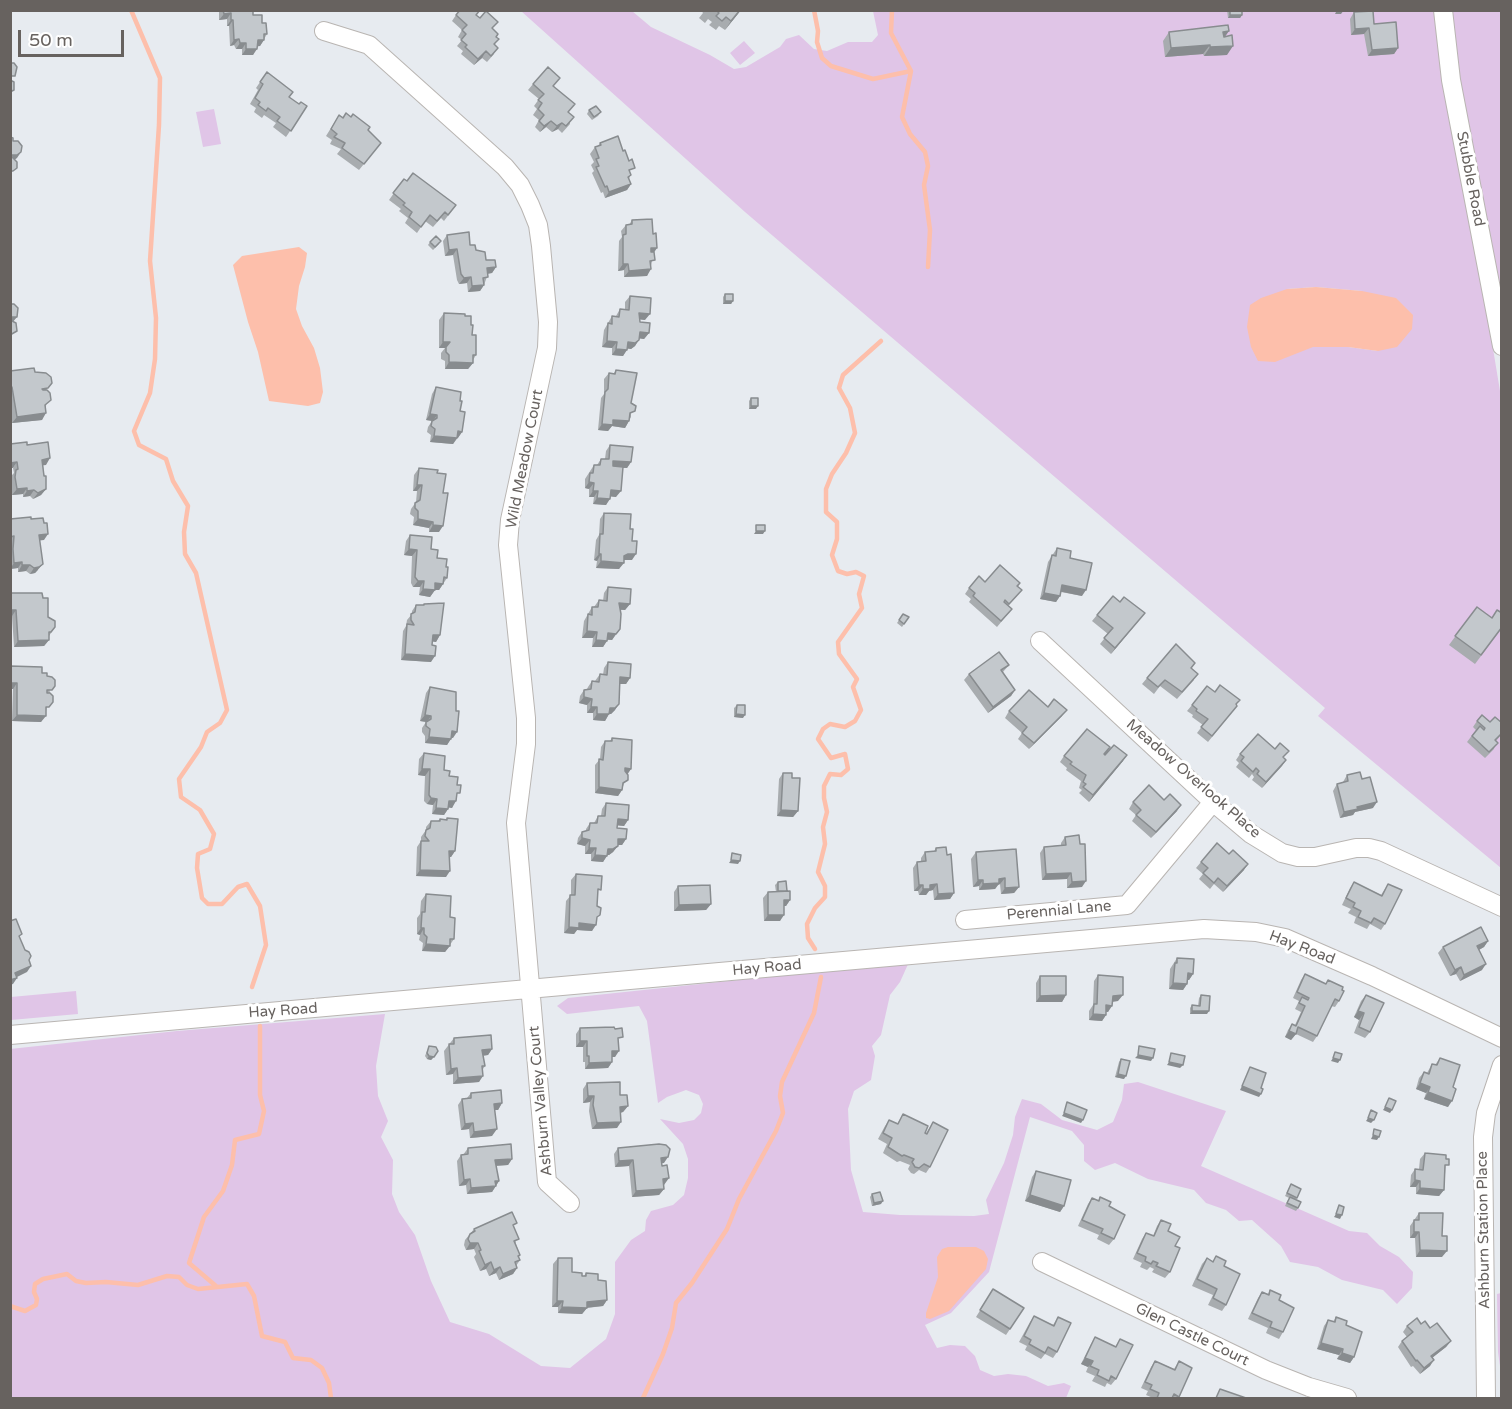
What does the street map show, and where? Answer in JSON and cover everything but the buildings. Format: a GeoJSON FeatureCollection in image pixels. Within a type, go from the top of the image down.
{"type":"FeatureCollection","features":[{"type":"Feature","properties":{"kind":"street","name":"Stubble Road"},"geometry":{"type":"LineString","coordinates":[[1443,10],[1451,80],[1502,346]]}},
{"type":"Feature","properties":{"kind":"street","name":"Wild Meadow Court"},"geometry":{"type":"LineString","coordinates":[[324,31],[369,45],[505,167],[525,195],[538,225],[548,322],[547,348],[510,520],[508,545],[526,718],[526,744],[516,823],[531,989]]}},
{"type":"Feature","properties":{"kind":"street","name":"Meadow Overlook Place"},"geometry":{"type":"LineString","coordinates":[[1040,641],[1213,801],[1251,834],[1282,853],[1298,857],[1315,857],[1356,848],[1382,851],[1502,907]]}},
{"type":"Feature","properties":{"kind":"street","name":"Perennial Lane"},"geometry":{"type":"LineString","coordinates":[[965,920],[1127,905],[1213,801]]}},
{"type":"Feature","properties":{"kind":"street","name":"Hay Road"},"geometry":{"type":"LineString","coordinates":[[10,1035],[1204,929],[1229,929],[1285,938],[1372,976],[1502,1038]]}},
{"type":"Feature","properties":{"kind":"street","name":"Ashburn Valley Court"},"geometry":{"type":"LineString","coordinates":[[531,989],[547,1182],[570,1203]]}},
{"type":"Feature","properties":{"kind":"street","name":"Ashburn Station Place"},"geometry":{"type":"LineString","coordinates":[[1486,1398],[1483,1137],[1485,1113],[1502,1065]]}},
{"type":"Feature","properties":{"kind":"street","name":"Glen Castle Court"},"geometry":{"type":"LineString","coordinates":[[1042,1262],[1266,1370],[1309,1387],[1347,1398]]}},
{"type":"Feature","properties":{"kind":"shaded area"},"geometry":{"type":"Polygon","coordinates":[[[521,11],[632,11],[651,27],[734,69],[746,67],[780,47],[786,39],[799,35],[814,49],[827,51],[848,42],[872,42],[878,35],[873,11],[1437,11],[1501,397],[1501,868],[1318,716],[1325,708],[745,212],[521,11]],[[1316,287],[1287,289],[1313,347],[1348,347],[1378,351],[1362,291],[1316,287]]]}},
{"type":"Feature","properties":{"kind":"shaded area"},"geometry":{"type":"Polygon","coordinates":[[[1448,11],[1501,11],[1501,298],[1482,211],[1448,11]]]}},
{"type":"Feature","properties":{"kind":"shaded area"},"geometry":{"type":"Polygon","coordinates":[[[744,41],[755,53],[740,65],[730,53],[744,41]]]}},
{"type":"Feature","properties":{"kind":"shaded area"},"geometry":{"type":"Polygon","coordinates":[[[214,109],[221,144],[203,147],[196,112],[214,109]]]}},
{"type":"Feature","properties":{"kind":"shaded area"},"geometry":{"type":"Polygon","coordinates":[[[299,247],[307,253],[296,309],[314,348],[320,368],[323,392],[320,403],[308,406],[269,401],[258,352],[233,265],[242,256],[299,247]]]}},
{"type":"Feature","properties":{"kind":"shaded area"},"geometry":{"type":"Polygon","coordinates":[[[1316,287],[1362,291],[1396,298],[1413,315],[1412,329],[1397,347],[1378,351],[1348,347],[1313,347],[1275,362],[1258,361],[1251,347],[1247,327],[1250,305],[1261,298],[1287,289],[1316,287]]]}},
{"type":"Feature","properties":{"kind":"shaded area"},"geometry":{"type":"Polygon","coordinates":[[[909,962],[900,982],[890,995],[881,1035],[872,1046],[875,1056],[871,1080],[854,1091],[848,1109],[851,1170],[863,1212],[900,1215],[974,1216],[989,1214],[986,1200],[1004,1163],[1013,1135],[1015,1117],[1022,1099],[1041,1104],[1062,1120],[1097,1130],[1113,1122],[1122,1100],[1124,1084],[1138,1082],[1226,1111],[1201,1166],[1349,1231],[1367,1233],[1380,1246],[1399,1257],[1413,1272],[1412,1288],[1397,1304],[1383,1290],[1342,1280],[1318,1267],[1290,1262],[1281,1246],[1252,1220],[1239,1221],[1226,1210],[1206,1203],[1194,1190],[1148,1179],[1115,1163],[1095,1170],[1084,1161],[1084,1145],[1072,1131],[1030,1117],[989,1272],[951,1313],[925,1325],[937,1348],[950,1345],[965,1346],[975,1356],[980,1370],[994,1376],[1008,1374],[1026,1376],[1048,1386],[1064,1383],[1071,1386],[1066,1398],[11,1398],[10,1049],[177,1031],[385,1014],[376,1066],[378,1096],[388,1121],[381,1137],[393,1160],[392,1194],[399,1212],[415,1235],[431,1281],[450,1322],[489,1334],[541,1366],[570,1368],[606,1339],[615,1314],[615,1262],[631,1240],[645,1231],[646,1220],[651,1211],[673,1205],[684,1195],[688,1178],[688,1159],[683,1144],[660,1119],[679,1123],[694,1120],[701,1113],[703,1104],[699,1095],[686,1090],[658,1103],[647,1021],[639,1006],[567,1014],[557,1006],[568,998],[909,962]]]}},
{"type":"Feature","properties":{"kind":"shaded area"},"geometry":{"type":"Polygon","coordinates":[[[76,991],[78,1014],[11,1020],[11,997],[76,991]]]}},
{"type":"Feature","properties":{"kind":"shaded area"},"geometry":{"type":"Polygon","coordinates":[[[976,1247],[984,1251],[988,1259],[986,1269],[949,1311],[930,1319],[926,1318],[938,1277],[937,1257],[942,1249],[976,1247]]]}},
{"type":"Feature","properties":{"kind":"shaded area"},"geometry":{"type":"Polygon","coordinates":[[[1501,1293],[1501,1373],[1498,1352],[1497,1294],[1501,1293]]]}},
{"type":"Feature","properties":{"kind":"waterway"},"geometry":{"type":"LineString","coordinates":[[131,10],[160,78],[150,261],[156,318],[155,359],[150,393],[134,431],[139,445],[166,459],[173,481],[188,506],[184,532],[185,554],[196,573],[227,710],[220,723],[207,732],[201,747],[179,779],[181,797],[200,810],[214,834],[210,849],[198,854],[197,868],[202,898],[208,904],[222,904],[238,887],[247,884],[260,906],[266,945],[252,987]]}},
{"type":"Feature","properties":{"kind":"waterway"},"geometry":{"type":"LineString","coordinates":[[814,10],[818,31],[817,42],[822,58],[831,66],[873,79],[911,71]]}},
{"type":"Feature","properties":{"kind":"waterway"},"geometry":{"type":"LineString","coordinates":[[892,10],[891,33],[911,71],[902,117],[910,134],[925,152],[928,166],[924,185],[930,230],[928,267]]}},
{"type":"Feature","properties":{"kind":"waterway"},"geometry":{"type":"LineString","coordinates":[[815,949],[808,938],[807,924],[815,908],[825,897],[825,886],[818,872],[825,844],[823,827],[827,812],[824,786],[830,774],[841,775],[848,769],[845,754],[831,758],[818,739],[823,729],[830,724],[845,727],[855,721],[861,710],[853,687],[857,679],[839,654],[838,642],[862,608],[859,594],[864,576],[856,572],[847,574],[838,571],[832,555],[837,539],[837,522],[826,512],[826,489],[855,433],[850,408],[839,388],[843,375],[881,341]]}},
{"type":"Feature","properties":{"kind":"waterway"},"geometry":{"type":"LineString","coordinates":[[643,1398],[663,1354],[672,1328],[676,1303],[692,1283],[727,1229],[739,1199],[776,1131],[783,1113],[780,1096],[782,1082],[814,1013],[821,977]]}},
{"type":"Feature","properties":{"kind":"waterway"},"geometry":{"type":"LineString","coordinates":[[216,1286],[189,1263],[204,1217],[223,1191],[232,1165],[235,1140],[259,1134],[264,1111],[260,1095],[260,1026]]}},
{"type":"Feature","properties":{"kind":"waterway"},"geometry":{"type":"LineString","coordinates":[[10,1306],[25,1311],[36,1305],[35,1284],[43,1279],[67,1274],[76,1281],[86,1283],[138,1285],[167,1276],[179,1277],[187,1285],[198,1289],[247,1284],[254,1296],[262,1336],[285,1342],[293,1358],[311,1360],[322,1368],[329,1383],[331,1398]]}}]}
